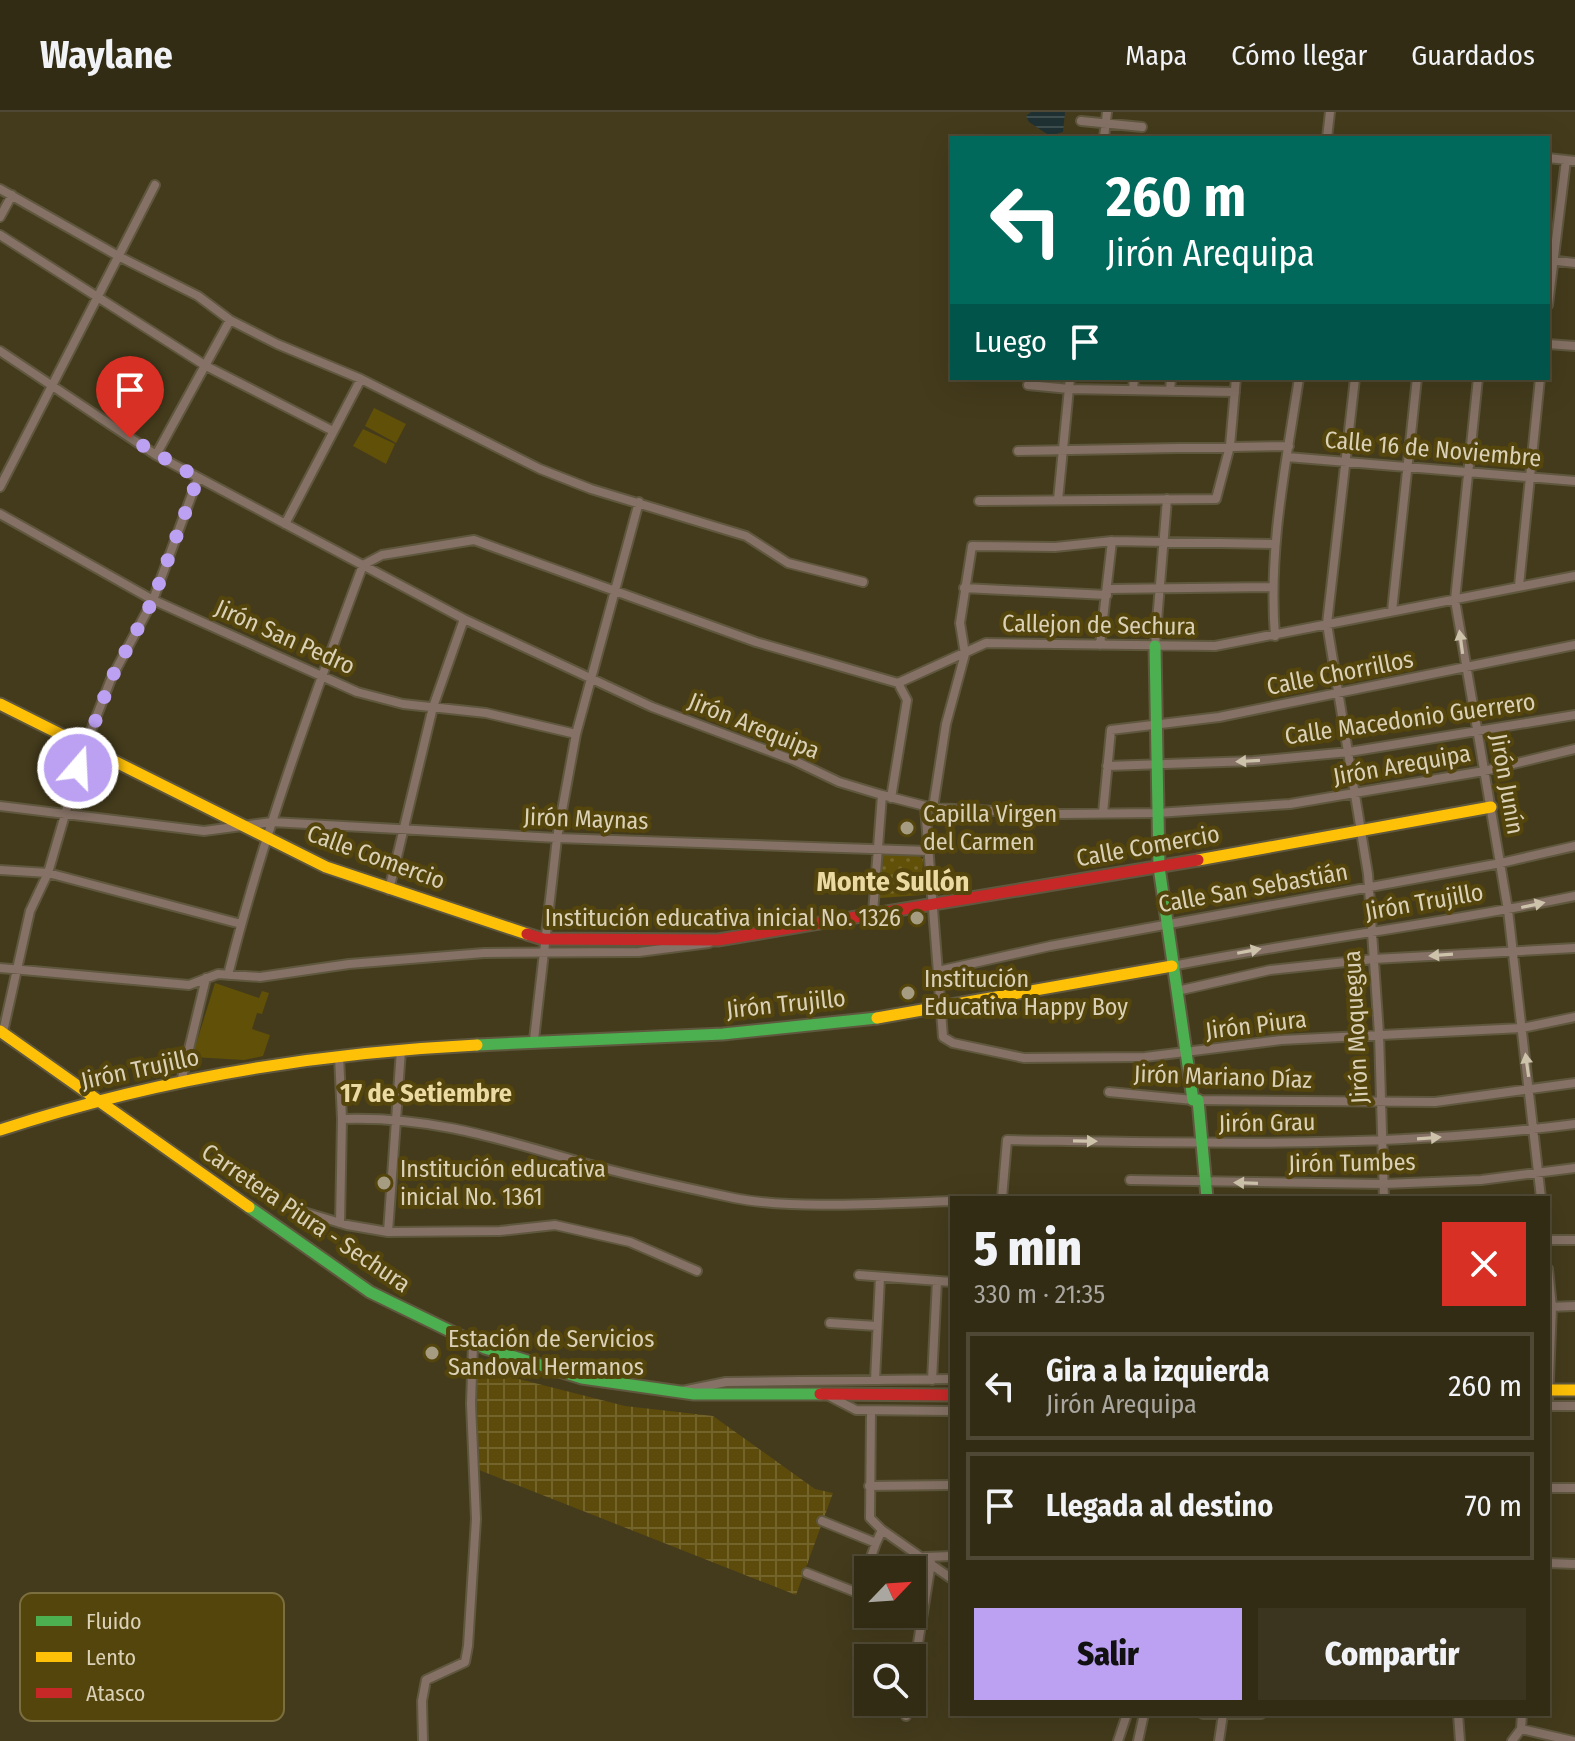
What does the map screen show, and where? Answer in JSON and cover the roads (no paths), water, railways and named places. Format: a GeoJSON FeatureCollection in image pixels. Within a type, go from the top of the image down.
{"type":"FeatureCollection","features":[{"type":"Feature","properties":{"kind":"street"},"geometry":{"type":"LineString","coordinates":[[1104,136],[1107,112]]}},
{"type":"Feature","properties":{"kind":"street"},"geometry":{"type":"LineString","coordinates":[[1327,136],[1330,112]]}},
{"type":"Feature","properties":{"kind":"street"},"geometry":{"type":"LineString","coordinates":[[1081,121],[1142,127]]}},
{"type":"Feature","properties":{"kind":"street"},"geometry":{"type":"LineString","coordinates":[[1550,158],[1571,160],[1550,260],[1575,263]]}},
{"type":"Feature","properties":{"kind":"street"},"geometry":{"type":"LineString","coordinates":[[0,487],[155,185]]}},
{"type":"Feature","properties":{"kind":"street"},"geometry":{"type":"LineString","coordinates":[[0,189],[120,257],[198,296],[230,320],[277,344],[361,379],[540,469],[591,489],[746,536],[788,563],[863,582]]}},
{"type":"Feature","properties":{"kind":"street"},"geometry":{"type":"LineString","coordinates":[[0,217],[12,195]]}},
{"type":"Feature","properties":{"kind":"street"},"geometry":{"type":"LineString","coordinates":[[0,235],[206,366],[333,431]]}},
{"type":"Feature","properties":{"kind":"street"},"geometry":{"type":"LineString","coordinates":[[156,455],[230,320]]}},
{"type":"Feature","properties":{"kind":"street"},"geometry":{"type":"LineString","coordinates":[[1550,344],[1575,346]]}},
{"type":"Feature","properties":{"kind":"street","name":"Jirón Arequipa"},"geometry":{"type":"LineString","coordinates":[[0,351],[156,455],[464,619],[652,707],[793,760],[839,782],[929,807],[1157,813],[1290,804],[1484,771],[1575,749]]}},
{"type":"Feature","properties":{"kind":"street"},"geometry":{"type":"LineString","coordinates":[[285,524],[361,379]]}},
{"type":"Feature","properties":{"kind":"street"},"geometry":{"type":"LineString","coordinates":[[1058,500],[1070,380]]}},
{"type":"Feature","properties":{"kind":"street"},"geometry":{"type":"LineString","coordinates":[[1133,390],[1134,380]]}},
{"type":"Feature","properties":{"kind":"street"},"geometry":{"type":"LineString","coordinates":[[1170,391],[1171,380]]}},
{"type":"Feature","properties":{"kind":"street"},"geometry":{"type":"LineString","coordinates":[[979,501],[1216,499],[1230,446],[1236,380]]}},
{"type":"Feature","properties":{"kind":"street"},"geometry":{"type":"LineString","coordinates":[[1275,636],[1271,587],[1299,380]]}},
{"type":"Feature","properties":{"kind":"street","name":"Jirón Moquegua"},"geometry":{"type":"LineString","coordinates":[[1355,380],[1327,624],[1369,887],[1379,1034],[1384,1196]]}},
{"type":"Feature","properties":{"kind":"street"},"geometry":{"type":"LineString","coordinates":[[1392,611],[1417,380]]}},
{"type":"Feature","properties":{"kind":"street","name":"Jirón Junín"},"geometry":{"type":"LineString","coordinates":[[1478,380],[1455,600],[1514,950],[1541,1196]]}},
{"type":"Feature","properties":{"kind":"street"},"geometry":{"type":"LineString","coordinates":[[1519,586],[1540,380]]}},
{"type":"Feature","properties":{"kind":"street"},"geometry":{"type":"LineString","coordinates":[[1028,385],[1069,389],[1235,392]]}},
{"type":"Feature","properties":{"kind":"street"},"geometry":{"type":"LineString","coordinates":[[1018,451],[1289,446]]}},
{"type":"Feature","properties":{"kind":"street","name":"Calle 16 de Noviembre"},"geometry":{"type":"LineString","coordinates":[[1287,457],[1575,481]]}},
{"type":"Feature","properties":{"kind":"street"},"geometry":{"type":"LineString","coordinates":[[1,1032],[20,970],[30,911],[48,873],[85,746],[111,679],[153,600],[198,478]]}},
{"type":"Feature","properties":{"kind":"street"},"geometry":{"type":"LineString","coordinates":[[1167,499],[1155,646],[1159,867],[1172,966],[1196,1100],[1207,1196]]}},
{"type":"Feature","properties":{"kind":"street"},"geometry":{"type":"LineString","coordinates":[[534,1040],[543,939],[576,734],[639,502]]}},
{"type":"Feature","properties":{"kind":"street","name":"Jirón San Pedro"},"geometry":{"type":"LineString","coordinates":[[0,514],[153,600],[357,692],[403,704],[486,713],[576,734]]}},
{"type":"Feature","properties":{"kind":"street"},"geometry":{"type":"LineString","coordinates":[[228,975],[272,822],[363,565],[382,555],[474,540],[756,642],[898,683],[907,700],[876,847],[873,913]]}},
{"type":"Feature","properties":{"kind":"street"},"geometry":{"type":"LineString","coordinates":[[943,1007],[928,851],[929,807],[946,724],[965,654],[960,636],[972,546],[1055,547],[1112,541],[1275,544]]}},
{"type":"Feature","properties":{"kind":"street"},"geometry":{"type":"LineString","coordinates":[[1100,645],[1112,541]]}},
{"type":"Feature","properties":{"kind":"street","name":"Callejon de Sechura"},"geometry":{"type":"LineString","coordinates":[[898,683],[986,643],[1215,646],[1575,576]]}},
{"type":"Feature","properties":{"kind":"street"},"geometry":{"type":"LineString","coordinates":[[964,588],[1108,592],[1158,588],[1271,587]]}},
{"type":"Feature","properties":{"kind":"street"},"geometry":{"type":"LineString","coordinates":[[389,890],[433,707],[464,619]]}},
{"type":"Feature","properties":{"kind":"street","name":"Calle Chorrillos"},"geometry":{"type":"LineString","coordinates":[[1107,766],[1111,730],[1155,727],[1575,645]]}},
{"type":"Feature","properties":{"kind":"street","name":"Calle Comercio"},"geometry":{"type":"LineString","coordinates":[[0,704],[326,867],[389,890],[483,916],[543,939],[718,940]]}},
{"type":"Feature","properties":{"kind":"street","name":"Calle Macedonio Guerrero"},"geometry":{"type":"LineString","coordinates":[[1107,766],[1253,761],[1349,752],[1575,715]]}},
{"type":"Feature","properties":{"kind":"street"},"geometry":{"type":"LineString","coordinates":[[1103,813],[1107,766]]}},
{"type":"Feature","properties":{"kind":"street","name":"Jirón Maynas"},"geometry":{"type":"LineString","coordinates":[[0,806],[204,831],[272,822],[557,838],[928,851]]}},
{"type":"Feature","properties":{"kind":"street","name":"Calle Comercio"},"geometry":{"type":"LineString","coordinates":[[0,968],[179,985],[228,975],[260,977],[469,954],[669,951],[1491,807]]}},
{"type":"Feature","properties":{"kind":"street","name":"Calle San Sebastián"},"geometry":{"type":"LineString","coordinates":[[938,971],[1166,924],[1501,863],[1575,846]]}},
{"type":"Feature","properties":{"kind":"street"},"geometry":{"type":"LineString","coordinates":[[0,870],[48,873],[241,924]]}},
{"type":"Feature","properties":{"kind":"street","name":"Jirón Trujillo"},"geometry":{"type":"LineString","coordinates":[[0,1130],[95,1098],[267,1064],[534,1040],[739,1033],[943,1007],[1575,896]]}},
{"type":"Feature","properties":{"kind":"street"},"geometry":{"type":"LineString","coordinates":[[1177,991],[1270,970],[1374,959],[1575,948]]}},
{"type":"Feature","properties":{"kind":"street"},"geometry":{"type":"LineString","coordinates":[[181,1082],[206,978]]}},
{"type":"Feature","properties":{"kind":"street","name":"Jirón Piura"},"geometry":{"type":"LineString","coordinates":[[943,1007],[943,1037],[978,1050],[1024,1058],[1066,1060],[1186,1054],[1281,1040],[1522,1028],[1575,1017]]}},
{"type":"Feature","properties":{"kind":"street","name":"Carretera Piura - Sechura"},"geometry":{"type":"LineString","coordinates":[[1,1032],[370,1292],[473,1344],[582,1378],[678,1392],[950,1395]]}},
{"type":"Feature","properties":{"kind":"street"},"geometry":{"type":"LineString","coordinates":[[388,1232],[401,1050]]}},
{"type":"Feature","properties":{"kind":"street"},"geometry":{"type":"LineString","coordinates":[[339,1056],[342,1119],[340,1223]]}},
{"type":"Feature","properties":{"kind":"street","name":"Jirón Mariano Díaz"},"geometry":{"type":"LineString","coordinates":[[1109,1092],[1196,1100],[1435,1102],[1575,1083]]}},
{"type":"Feature","properties":{"kind":"street"},"geometry":{"type":"LineString","coordinates":[[342,1119],[396,1119],[471,1129],[582,1162],[737,1199],[868,1203],[950,1201]]}},
{"type":"Feature","properties":{"kind":"street","name":"Jirón Grau"},"geometry":{"type":"LineString","coordinates":[[1002,1196],[1007,1140],[1201,1143],[1382,1141],[1575,1124]]}},
{"type":"Feature","properties":{"kind":"street","name":"Jirón Tumbes"},"geometry":{"type":"LineString","coordinates":[[1130,1180],[1384,1184],[1481,1180],[1575,1168]]}},
{"type":"Feature","properties":{"kind":"street"},"geometry":{"type":"LineString","coordinates":[[297,1210],[340,1223],[388,1232],[500,1231],[555,1225],[630,1242],[697,1271]]}},
{"type":"Feature","properties":{"kind":"street"},"geometry":{"type":"LineString","coordinates":[[1550,1240],[1575,1240]]}},
{"type":"Feature","properties":{"kind":"street"},"geometry":{"type":"LineString","coordinates":[[859,1275],[950,1282]]}},
{"type":"Feature","properties":{"kind":"street"},"geometry":{"type":"LineString","coordinates":[[875,1380],[880,1277]]}},
{"type":"Feature","properties":{"kind":"street"},"geometry":{"type":"LineString","coordinates":[[932,1380],[937,1281]]}},
{"type":"Feature","properties":{"kind":"street"},"geometry":{"type":"LineString","coordinates":[[1550,1307],[1575,1306]]}},
{"type":"Feature","properties":{"kind":"street"},"geometry":{"type":"LineString","coordinates":[[830,1323],[877,1326]]}},
{"type":"Feature","properties":{"kind":"street"},"geometry":{"type":"LineString","coordinates":[[423,1741],[422,1701],[426,1680],[465,1662],[468,1646],[476,1519],[471,1404],[473,1344]]}},
{"type":"Feature","properties":{"kind":"street"},"geometry":{"type":"LineString","coordinates":[[678,1392],[726,1382],[950,1379]]}},
{"type":"Feature","properties":{"kind":"street"},"geometry":{"type":"LineString","coordinates":[[1550,1397],[1575,1390]]}},
{"type":"Feature","properties":{"kind":"street"},"geometry":{"type":"LineString","coordinates":[[829,1396],[845,1406],[871,1412],[950,1411]]}},
{"type":"Feature","properties":{"kind":"street"},"geometry":{"type":"LineString","coordinates":[[1550,1397],[1575,1406]]}},
{"type":"Feature","properties":{"kind":"street"},"geometry":{"type":"LineString","coordinates":[[871,1412],[870,1518],[882,1530],[950,1577]]}},
{"type":"Feature","properties":{"kind":"street"},"geometry":{"type":"LineString","coordinates":[[869,1486],[950,1485]]}},
{"type":"Feature","properties":{"kind":"street"},"geometry":{"type":"LineString","coordinates":[[1550,1488],[1575,1488]]}},
{"type":"Feature","properties":{"kind":"street"},"geometry":{"type":"LineString","coordinates":[[822,1521],[876,1543]]}},
{"type":"Feature","properties":{"kind":"street"},"geometry":{"type":"LineString","coordinates":[[871,1556],[882,1530]]}},
{"type":"Feature","properties":{"kind":"street"},"geometry":{"type":"LineString","coordinates":[[928,1560],[950,1556]]}},
{"type":"Feature","properties":{"kind":"street"},"geometry":{"type":"LineString","coordinates":[[926,1579],[928,1560]]}},
{"type":"Feature","properties":{"kind":"street"},"geometry":{"type":"LineString","coordinates":[[1550,1563],[1575,1564]]}},
{"type":"Feature","properties":{"kind":"street"},"geometry":{"type":"LineString","coordinates":[[807,1573],[854,1591]]}},
{"type":"Feature","properties":{"kind":"street"},"geometry":{"type":"LineString","coordinates":[[1118,1741],[1126,1716]]}},
{"type":"Feature","properties":{"kind":"street"},"geometry":{"type":"LineString","coordinates":[[1138,1741],[1144,1716]]}},
{"type":"Feature","properties":{"kind":"street"},"geometry":{"type":"LineString","coordinates":[[1219,1741],[1223,1716]]}},
{"type":"Feature","properties":{"kind":"street"},"geometry":{"type":"LineString","coordinates":[[1458,1716],[1460,1741]]}},
{"type":"Feature","properties":{"kind":"street"},"geometry":{"type":"LineString","coordinates":[[1512,1741],[1521,1729],[1522,1716]]}},
{"type":"Feature","properties":{"kind":"street"},"geometry":{"type":"LineString","coordinates":[[1521,1729],[1574,1741]]}},
{"type":"Feature","properties":{"kind":"place","name":"Capilla Virgen del Carmen"},"geometry":{"type":"Point","coordinates":[907,828]}},
{"type":"Feature","properties":{"kind":"place","name":"Institución educativa inicial No. 1326"},"geometry":{"type":"Point","coordinates":[917,918]}},
{"type":"Feature","properties":{"kind":"place","name":"Institución Educativa Happy Boy"},"geometry":{"type":"Point","coordinates":[908,993]}},
{"type":"Feature","properties":{"kind":"place","name":"Institución educativa inicial No. 1361"},"geometry":{"type":"Point","coordinates":[384,1183]}},
{"type":"Feature","properties":{"kind":"place","name":"Estación de Servicios Sandoval Hermanos"},"geometry":{"type":"Point","coordinates":[432,1353]}},
{"type":"Feature","properties":{"kind":"district","name":"Monte Sullón"},"geometry":{"type":"Point","coordinates":[893,881]}},
{"type":"Feature","properties":{"kind":"district","name":"17 de Setiembre"},"geometry":{"type":"Point","coordinates":[426,1093]}}]}
